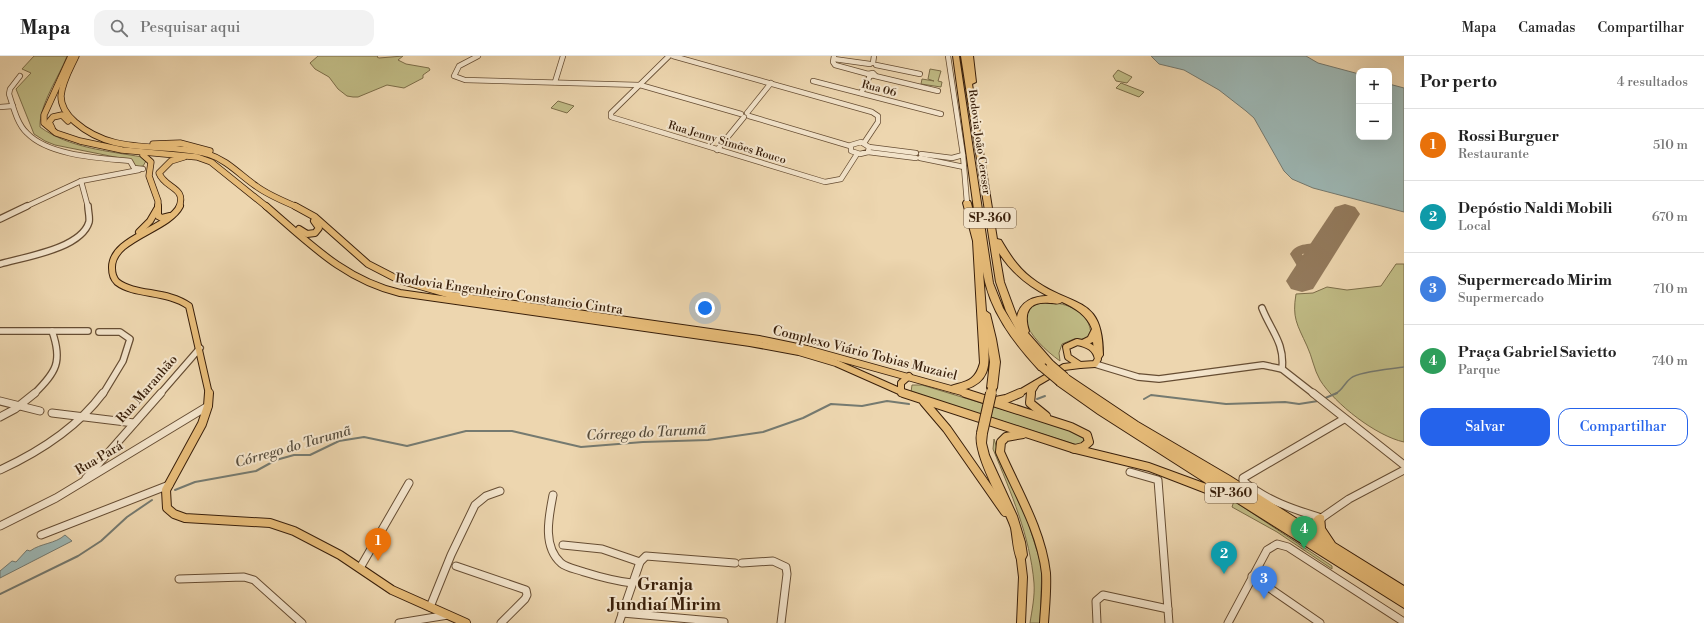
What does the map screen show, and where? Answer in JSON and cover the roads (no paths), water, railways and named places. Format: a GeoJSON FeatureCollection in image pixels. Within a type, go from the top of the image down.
{"type":"FeatureCollection","features":[{"type":"Feature","properties":{"kind":"highway","name":"Rodovia João Cereser"},"geometry":{"type":"LineString","coordinates":[[956,56],[981,231]]}},
{"type":"Feature","properties":{"kind":"highway","name":"Rodovia João Cereser"},"geometry":{"type":"LineString","coordinates":[[964,56],[1000,282],[1010,311],[1030,343],[1047,366]]}},
{"type":"Feature","properties":{"kind":"highway"},"geometry":{"type":"LineString","coordinates":[[970,56],[974,97],[972,109]]}},
{"type":"Feature","properties":{"kind":"highway"},"geometry":{"type":"LineString","coordinates":[[954,389],[971,384],[982,376],[985,363],[977,242],[967,203]]}},
{"type":"Feature","properties":{"kind":"highway"},"geometry":{"type":"LineString","coordinates":[[991,228],[1002,253],[1015,268],[1040,288],[1073,304],[1092,318],[1096,328],[1098,355]]}},
{"type":"Feature","properties":{"kind":"highway"},"geometry":{"type":"LineString","coordinates":[[981,231],[979,279],[992,339],[995,362],[992,388],[981,444],[984,455],[1014,523],[1019,538],[1021,555]]}},
{"type":"Feature","properties":{"kind":"highway"},"geometry":{"type":"LineString","coordinates":[[981,231],[989,283],[1000,313],[1013,335],[1047,366]]}},
{"type":"Feature","properties":{"kind":"highway"},"geometry":{"type":"LineString","coordinates":[[1030,343],[1023,326],[1021,316],[1024,308],[1030,303],[1044,299],[1073,304]]}},
{"type":"Feature","properties":{"kind":"highway"},"geometry":{"type":"LineString","coordinates":[[1083,343],[1092,339],[1096,328]]}},
{"type":"Feature","properties":{"kind":"highway","name":"SP-360"},"geometry":{"type":"LineString","coordinates":[[1047,366],[1135,425],[1273,509],[1404,593]]}},
{"type":"Feature","properties":{"kind":"highway","name":"SP-360"},"geometry":{"type":"LineString","coordinates":[[1063,376],[1101,411],[1404,602]]}},
{"type":"Feature","properties":{"kind":"highway"},"geometry":{"type":"LineString","coordinates":[[1075,448],[1149,466],[1203,485],[1250,506]]}},
{"type":"Feature","properties":{"kind":"highway"},"geometry":{"type":"LineString","coordinates":[[1273,509],[1307,527],[1312,527],[1321,519]]}},
{"type":"Feature","properties":{"kind":"highway"},"geometry":{"type":"LineString","coordinates":[[1321,519],[1320,529],[1325,538],[1340,553]]}},
{"type":"Feature","properties":{"kind":"main road","name":"Rodovia Engenheiro Constancio Cintra"},"geometry":{"type":"LineString","coordinates":[[71,56],[47,109],[44,123],[56,133],[96,145],[128,151],[197,157],[215,164],[335,265],[353,277],[374,286],[414,295],[779,348],[836,363],[900,393],[1075,448]]}},
{"type":"Feature","properties":{"kind":"main road","name":"Rodovia Engenheiro Constancio Cintra"},"geometry":{"type":"LineString","coordinates":[[76,56],[64,84],[62,97],[64,110],[73,122],[91,134],[104,140],[130,146],[186,150],[207,154],[222,160],[260,189],[315,217],[368,264],[399,280]]}},
{"type":"Feature","properties":{"kind":"main road"},"geometry":{"type":"LineString","coordinates":[[222,160],[217,155],[204,148],[180,143],[130,146],[113,145],[90,137],[77,129],[62,115],[56,116],[49,120],[50,126],[60,132],[108,150],[143,155],[184,157],[210,164],[242,186]]}},
{"type":"Feature","properties":{"kind":"main road"},"geometry":{"type":"LineString","coordinates":[[186,150],[221,162],[259,192],[312,219],[319,226],[319,229],[313,234],[305,234],[259,196],[250,192]]}},
{"type":"Feature","properties":{"kind":"main road"},"geometry":{"type":"LineString","coordinates":[[143,155],[150,160],[150,176],[158,201],[157,214],[160,217],[172,215]]}},
{"type":"Feature","properties":{"kind":"main road"},"geometry":{"type":"LineString","coordinates":[[132,239],[172,215],[180,206],[181,197],[179,193],[162,179],[159,173],[170,161],[184,157]]}},
{"type":"Feature","properties":{"kind":"main road"},"geometry":{"type":"LineString","coordinates":[[157,209],[146,225],[113,260],[111,268],[114,278],[120,284],[130,288],[169,294],[185,302],[191,311],[200,348],[209,389],[208,406],[202,424],[169,485],[165,500],[166,508],[173,514],[195,520],[269,523],[318,543],[360,568],[391,590],[466,623]]}},
{"type":"Feature","properties":{"kind":"main road","name":"Complexo Viário Tobias Muzaiel"},"geometry":{"type":"LineString","coordinates":[[399,280],[451,295],[778,342],[954,389],[1078,429],[1087,434],[1089,442],[1087,445],[1075,448]]}},
{"type":"Feature","properties":{"kind":"main road"},"geometry":{"type":"LineString","coordinates":[[1063,376],[1066,347],[1073,343],[1083,343],[1092,348],[1098,355],[1098,359],[1095,364],[1087,366],[1080,365],[1069,358],[1066,351]]}},
{"type":"Feature","properties":{"kind":"main road"},"geometry":{"type":"LineString","coordinates":[[993,401],[1006,399],[1036,384],[1063,376],[1080,365]]}},
{"type":"Feature","properties":{"kind":"main road"},"geometry":{"type":"LineString","coordinates":[[900,393],[901,383],[909,376]]}},
{"type":"Feature","properties":{"kind":"main road","name":"Complexo Viário Tobias Muzaiel"},"geometry":{"type":"LineString","coordinates":[[1036,384],[1030,391],[1028,398],[1030,403],[1056,422]]}},
{"type":"Feature","properties":{"kind":"main road"},"geometry":{"type":"LineString","coordinates":[[922,400],[947,429],[1003,509],[1013,529],[1021,555],[1023,577],[1020,623]]}},
{"type":"Feature","properties":{"kind":"main road"},"geometry":{"type":"LineString","coordinates":[[1033,435],[1008,435],[1001,442],[1000,452],[1030,519],[1043,556],[1046,570],[1044,623]]}},
{"type":"Feature","properties":{"kind":"street"},"geometry":{"type":"LineString","coordinates":[[478,56],[456,70],[454,73],[456,78],[465,80],[640,84],[850,146],[851,150],[857,154],[868,149],[953,161],[964,167]]}},
{"type":"Feature","properties":{"kind":"street"},"geometry":{"type":"LineString","coordinates":[[555,82],[563,56]]}},
{"type":"Feature","properties":{"kind":"street"},"geometry":{"type":"LineString","coordinates":[[640,84],[669,56]]}},
{"type":"Feature","properties":{"kind":"street"},"geometry":{"type":"LineString","coordinates":[[673,56],[872,112],[878,116],[878,122],[864,143]]}},
{"type":"Feature","properties":{"kind":"street"},"geometry":{"type":"LineString","coordinates":[[860,93],[871,74],[874,56]]}},
{"type":"Feature","properties":{"kind":"street"},"geometry":{"type":"LineString","coordinates":[[948,56],[964,167],[967,203]]}},
{"type":"Feature","properties":{"kind":"street"},"geometry":{"type":"LineString","coordinates":[[834,60],[873,64],[920,74]]}},
{"type":"Feature","properties":{"kind":"street"},"geometry":{"type":"LineString","coordinates":[[834,60],[845,68],[938,91]]}},
{"type":"Feature","properties":{"kind":"street"},"geometry":{"type":"LineString","coordinates":[[845,68],[848,61]]}},
{"type":"Feature","properties":{"kind":"street"},"geometry":{"type":"LineString","coordinates":[[20,76],[10,91],[13,106],[25,131],[41,144],[66,152],[131,162],[136,169],[143,169]]}},
{"type":"Feature","properties":{"kind":"street","name":"Rua 06"},"geometry":{"type":"LineString","coordinates":[[813,81],[941,114]]}},
{"type":"Feature","properties":{"kind":"street"},"geometry":{"type":"LineString","coordinates":[[717,150],[771,83]]}},
{"type":"Feature","properties":{"kind":"street","name":"Rua Jenny Simões Rouco"},"geometry":{"type":"LineString","coordinates":[[640,84],[611,113],[614,118],[825,182],[836,181],[843,176],[857,154]]}},
{"type":"Feature","properties":{"kind":"street"},"geometry":{"type":"LineString","coordinates":[[0,107],[13,106]]}},
{"type":"Feature","properties":{"kind":"street"},"geometry":{"type":"LineString","coordinates":[[850,146],[855,142],[864,143],[868,149]]}},
{"type":"Feature","properties":{"kind":"street"},"geometry":{"type":"LineString","coordinates":[[953,161],[962,155]]}},
{"type":"Feature","properties":{"kind":"street"},"geometry":{"type":"LineString","coordinates":[[126,161],[128,165],[128,172]]}},
{"type":"Feature","properties":{"kind":"street"},"geometry":{"type":"LineString","coordinates":[[0,218],[82,183],[143,169],[151,165]]}},
{"type":"Feature","properties":{"kind":"street"},"geometry":{"type":"LineString","coordinates":[[0,222],[82,183],[128,172],[143,173],[150,176]]}},
{"type":"Feature","properties":{"kind":"street"},"geometry":{"type":"LineString","coordinates":[[0,264],[49,251],[63,245],[79,234],[89,220],[82,183]]}},
{"type":"Feature","properties":{"kind":"street"},"geometry":{"type":"LineString","coordinates":[[1262,308],[1265,317],[1283,348],[1284,358],[1282,369]]}},
{"type":"Feature","properties":{"kind":"street"},"geometry":{"type":"LineString","coordinates":[[0,331],[88,332]]}},
{"type":"Feature","properties":{"kind":"street"},"geometry":{"type":"LineString","coordinates":[[0,417],[17,407],[45,382],[55,369],[58,352],[52,331]]}},
{"type":"Feature","properties":{"kind":"street"},"geometry":{"type":"LineString","coordinates":[[0,470],[34,453],[82,417],[110,385],[119,370],[130,339],[124,333],[99,332]]}},
{"type":"Feature","properties":{"kind":"street","name":"Rua Maranhão"},"geometry":{"type":"LineString","coordinates":[[82,482],[200,348]]}},
{"type":"Feature","properties":{"kind":"street"},"geometry":{"type":"LineString","coordinates":[[1095,364],[1138,377],[1159,379],[1263,364],[1282,369],[1404,465]]}},
{"type":"Feature","properties":{"kind":"street"},"geometry":{"type":"LineString","coordinates":[[0,401],[17,407],[40,412]]}},
{"type":"Feature","properties":{"kind":"street","name":"Rua Pará"},"geometry":{"type":"LineString","coordinates":[[0,526],[56,498],[208,406]]}},
{"type":"Feature","properties":{"kind":"street"},"geometry":{"type":"LineString","coordinates":[[52,413],[134,423]]}},
{"type":"Feature","properties":{"kind":"street"},"geometry":{"type":"LineString","coordinates":[[1344,419],[1243,478],[1243,481],[1264,495],[1321,519],[1349,499],[1404,470]]}},
{"type":"Feature","properties":{"kind":"street"},"geometry":{"type":"LineString","coordinates":[[1130,472],[1158,480],[1169,623]]}},
{"type":"Feature","properties":{"kind":"street"},"geometry":{"type":"LineString","coordinates":[[360,568],[409,484]]}},
{"type":"Feature","properties":{"kind":"street"},"geometry":{"type":"LineString","coordinates":[[41,535],[169,485]]}},
{"type":"Feature","properties":{"kind":"street"},"geometry":{"type":"LineString","coordinates":[[430,607],[451,555],[475,505],[486,496],[500,491]]}},
{"type":"Feature","properties":{"kind":"street"},"geometry":{"type":"LineString","coordinates":[[553,495],[548,523],[548,535],[556,556],[568,567],[598,577],[632,584]]}},
{"type":"Feature","properties":{"kind":"street"},"geometry":{"type":"LineString","coordinates":[[1228,623],[1252,576],[1271,545],[1279,543],[1288,547],[1404,622]]}},
{"type":"Feature","properties":{"kind":"street"},"geometry":{"type":"LineString","coordinates":[[564,545],[585,544],[640,562]]}},
{"type":"Feature","properties":{"kind":"street"},"geometry":{"type":"LineString","coordinates":[[619,623],[640,562],[642,558],[649,555],[738,563],[773,561],[786,567],[787,574],[781,623]]}},
{"type":"Feature","properties":{"kind":"street"},"geometry":{"type":"LineString","coordinates":[[456,566],[526,590],[527,595],[525,600],[508,613],[500,623]]}},
{"type":"Feature","properties":{"kind":"street"},"geometry":{"type":"LineString","coordinates":[[1252,576],[1316,622]]}},
{"type":"Feature","properties":{"kind":"street"},"geometry":{"type":"LineString","coordinates":[[179,579],[244,577],[254,580],[302,623]]}},
{"type":"Feature","properties":{"kind":"street"},"geometry":{"type":"LineString","coordinates":[[1097,623],[1096,601],[1103,595],[1168,609]]}},
{"type":"Feature","properties":{"kind":"street"},"geometry":{"type":"LineString","coordinates":[[622,613],[724,622]]}},
{"type":"Feature","properties":{"kind":"street"},"geometry":{"type":"LineString","coordinates":[[399,623],[448,615]]}},
{"type":"Feature","properties":{"kind":"water"},"geometry":{"type":"Polygon","coordinates":[[[1151,56],[1306,56],[1318,63],[1356,73],[1356,140],[1392,140],[1392,85],[1404,88],[1404,212],[1313,188],[1292,179],[1284,171],[1254,118],[1246,111],[1219,90],[1184,70],[1159,64],[1151,56]]]}},
{"type":"Feature","properties":{"kind":"water"},"geometry":{"type":"Polygon","coordinates":[[[65,535],[72,541],[0,578],[0,571],[12,561],[16,562],[27,550],[30,551],[34,548],[57,540],[65,535]]]}},
{"type":"Feature","properties":{"kind":"waterway","name":"Córrego do Tarumã"},"geometry":{"type":"LineString","coordinates":[[1336,394],[1340,391],[1351,378],[1355,376],[1369,372],[1404,367]]}},
{"type":"Feature","properties":{"kind":"waterway","name":"Córrego do Tarumã"},"geometry":{"type":"LineString","coordinates":[[1323,399],[1336,394]]}},
{"type":"Feature","properties":{"kind":"waterway","name":"Córrego do Tarumã"},"geometry":{"type":"LineString","coordinates":[[1144,399],[1151,395],[1226,404],[1285,402],[1299,404],[1318,401]]}},
{"type":"Feature","properties":{"kind":"waterway","name":"Córrego do Tarumã"},"geometry":{"type":"LineString","coordinates":[[1037,399],[1045,396]]}},
{"type":"Feature","properties":{"kind":"waterway","name":"Córrego do Tarumã"},"geometry":{"type":"LineString","coordinates":[[175,490],[195,482],[256,471],[276,460],[294,455],[310,455],[339,441],[364,437],[407,446],[466,431],[512,431],[581,447],[643,442],[708,440],[763,432],[803,418],[831,404],[862,406],[887,401],[909,404]]}},
{"type":"Feature","properties":{"kind":"waterway","name":"Córrego do Tarumã"},"geometry":{"type":"LineString","coordinates":[[0,594],[78,556],[101,541],[127,517],[152,500]]}},
{"type":"Feature","properties":{"kind":"place","name":"Praça Gabriel Savietto"},"geometry":{"type":"Point","coordinates":[1304,549]}},
{"type":"Feature","properties":{"kind":"place","name":"Rossi Burguer"},"geometry":{"type":"Point","coordinates":[378,561]}},
{"type":"Feature","properties":{"kind":"place","name":"Depóstio Naldi Mobili"},"geometry":{"type":"Point","coordinates":[1224,574]}},
{"type":"Feature","properties":{"kind":"place","name":"Supermercado Mirim"},"geometry":{"type":"Point","coordinates":[1264,599]}},
{"type":"Feature","properties":{"kind":"district","name":"Granja Jundiaí Mirim"},"geometry":{"type":"Point","coordinates":[665,595]}}]}
